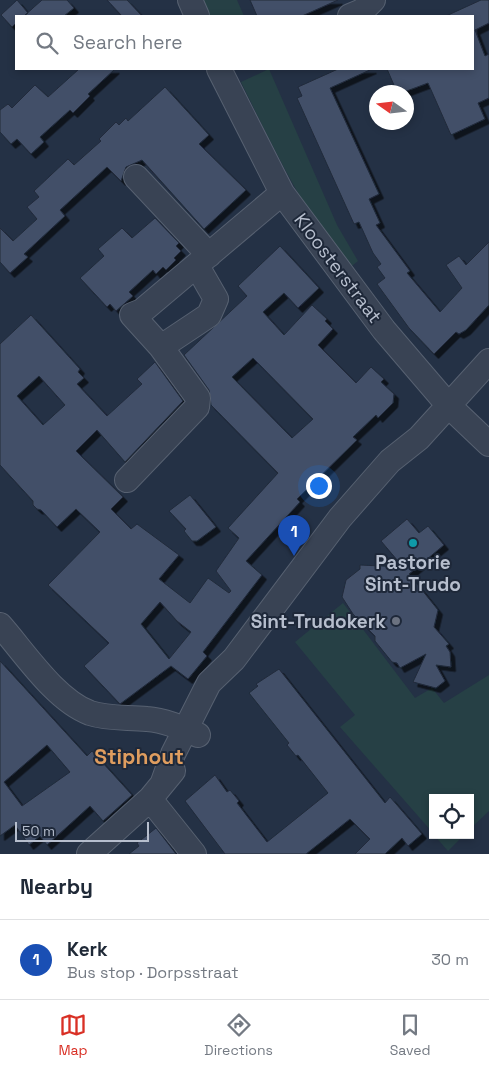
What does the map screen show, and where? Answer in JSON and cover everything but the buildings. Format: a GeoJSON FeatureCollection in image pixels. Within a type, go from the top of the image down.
{"type":"FeatureCollection","features":[{"type":"Feature","properties":{"kind":"street"},"geometry":{"type":"LineString","coordinates":[[190,0],[197,15]]}},
{"type":"Feature","properties":{"kind":"street"},"geometry":{"type":"LineString","coordinates":[[352,15],[362,11],[372,0]]}},
{"type":"Feature","properties":{"kind":"street","name":"Kloosterstraat"},"geometry":{"type":"LineString","coordinates":[[223,70],[282,193],[384,330],[445,401],[489,444]]}},
{"type":"Feature","properties":{"kind":"street"},"geometry":{"type":"LineString","coordinates":[[136,178],[203,260],[216,299],[209,315],[161,347]]}},
{"type":"Feature","properties":{"kind":"street"},"geometry":{"type":"LineString","coordinates":[[127,480],[196,407],[198,398],[161,347],[132,315],[142,311],[282,193]]}},
{"type":"Feature","properties":{"kind":"street"},"geometry":{"type":"LineString","coordinates":[[89,854],[157,790],[191,732],[209,683],[234,659],[340,518],[390,461],[418,438],[476,361],[489,352]]}},
{"type":"Feature","properties":{"kind":"street"},"geometry":{"type":"LineString","coordinates":[[445,401],[489,361]]}},
{"type":"Feature","properties":{"kind":"street"},"geometry":{"type":"LineString","coordinates":[[0,625],[59,693],[73,704],[90,713],[110,718],[147,719],[191,732]]}},
{"type":"Feature","properties":{"kind":"street"},"geometry":{"type":"LineString","coordinates":[[157,790],[194,854]]}},
{"type":"Feature","properties":{"kind":"green space"},"geometry":{"type":"Polygon","coordinates":[[[202,0],[237,0],[244,15],[209,15],[202,0]]]}},
{"type":"Feature","properties":{"kind":"green space"},"geometry":{"type":"Polygon","coordinates":[[[269,70],[337,225],[358,261],[348,269],[303,202],[277,155],[241,82],[269,70]]]}},
{"type":"Feature","properties":{"kind":"green space"},"geometry":{"type":"Polygon","coordinates":[[[343,603],[415,698],[432,688],[444,703],[489,675],[489,811],[474,825],[474,794],[429,794],[429,828],[340,727],[355,715],[295,642],[343,603]]]}},
{"type":"Feature","properties":{"kind":"green space"},"geometry":{"type":"Polygon","coordinates":[[[438,839],[460,839],[448,851],[438,839]]]}},
{"type":"Feature","properties":{"kind":"place","name":"Pastorie Sint-Trudo"},"geometry":{"type":"Point","coordinates":[413,543]}},
{"type":"Feature","properties":{"kind":"place","name":"Kerk"},"geometry":{"type":"Point","coordinates":[294,556]}},
{"type":"Feature","properties":{"kind":"place","name":"Sint-Trudokerk"},"geometry":{"type":"Point","coordinates":[396,621]}},
{"type":"Feature","properties":{"kind":"district","name":"Stiphout"},"geometry":{"type":"Point","coordinates":[139,756]}}]}
